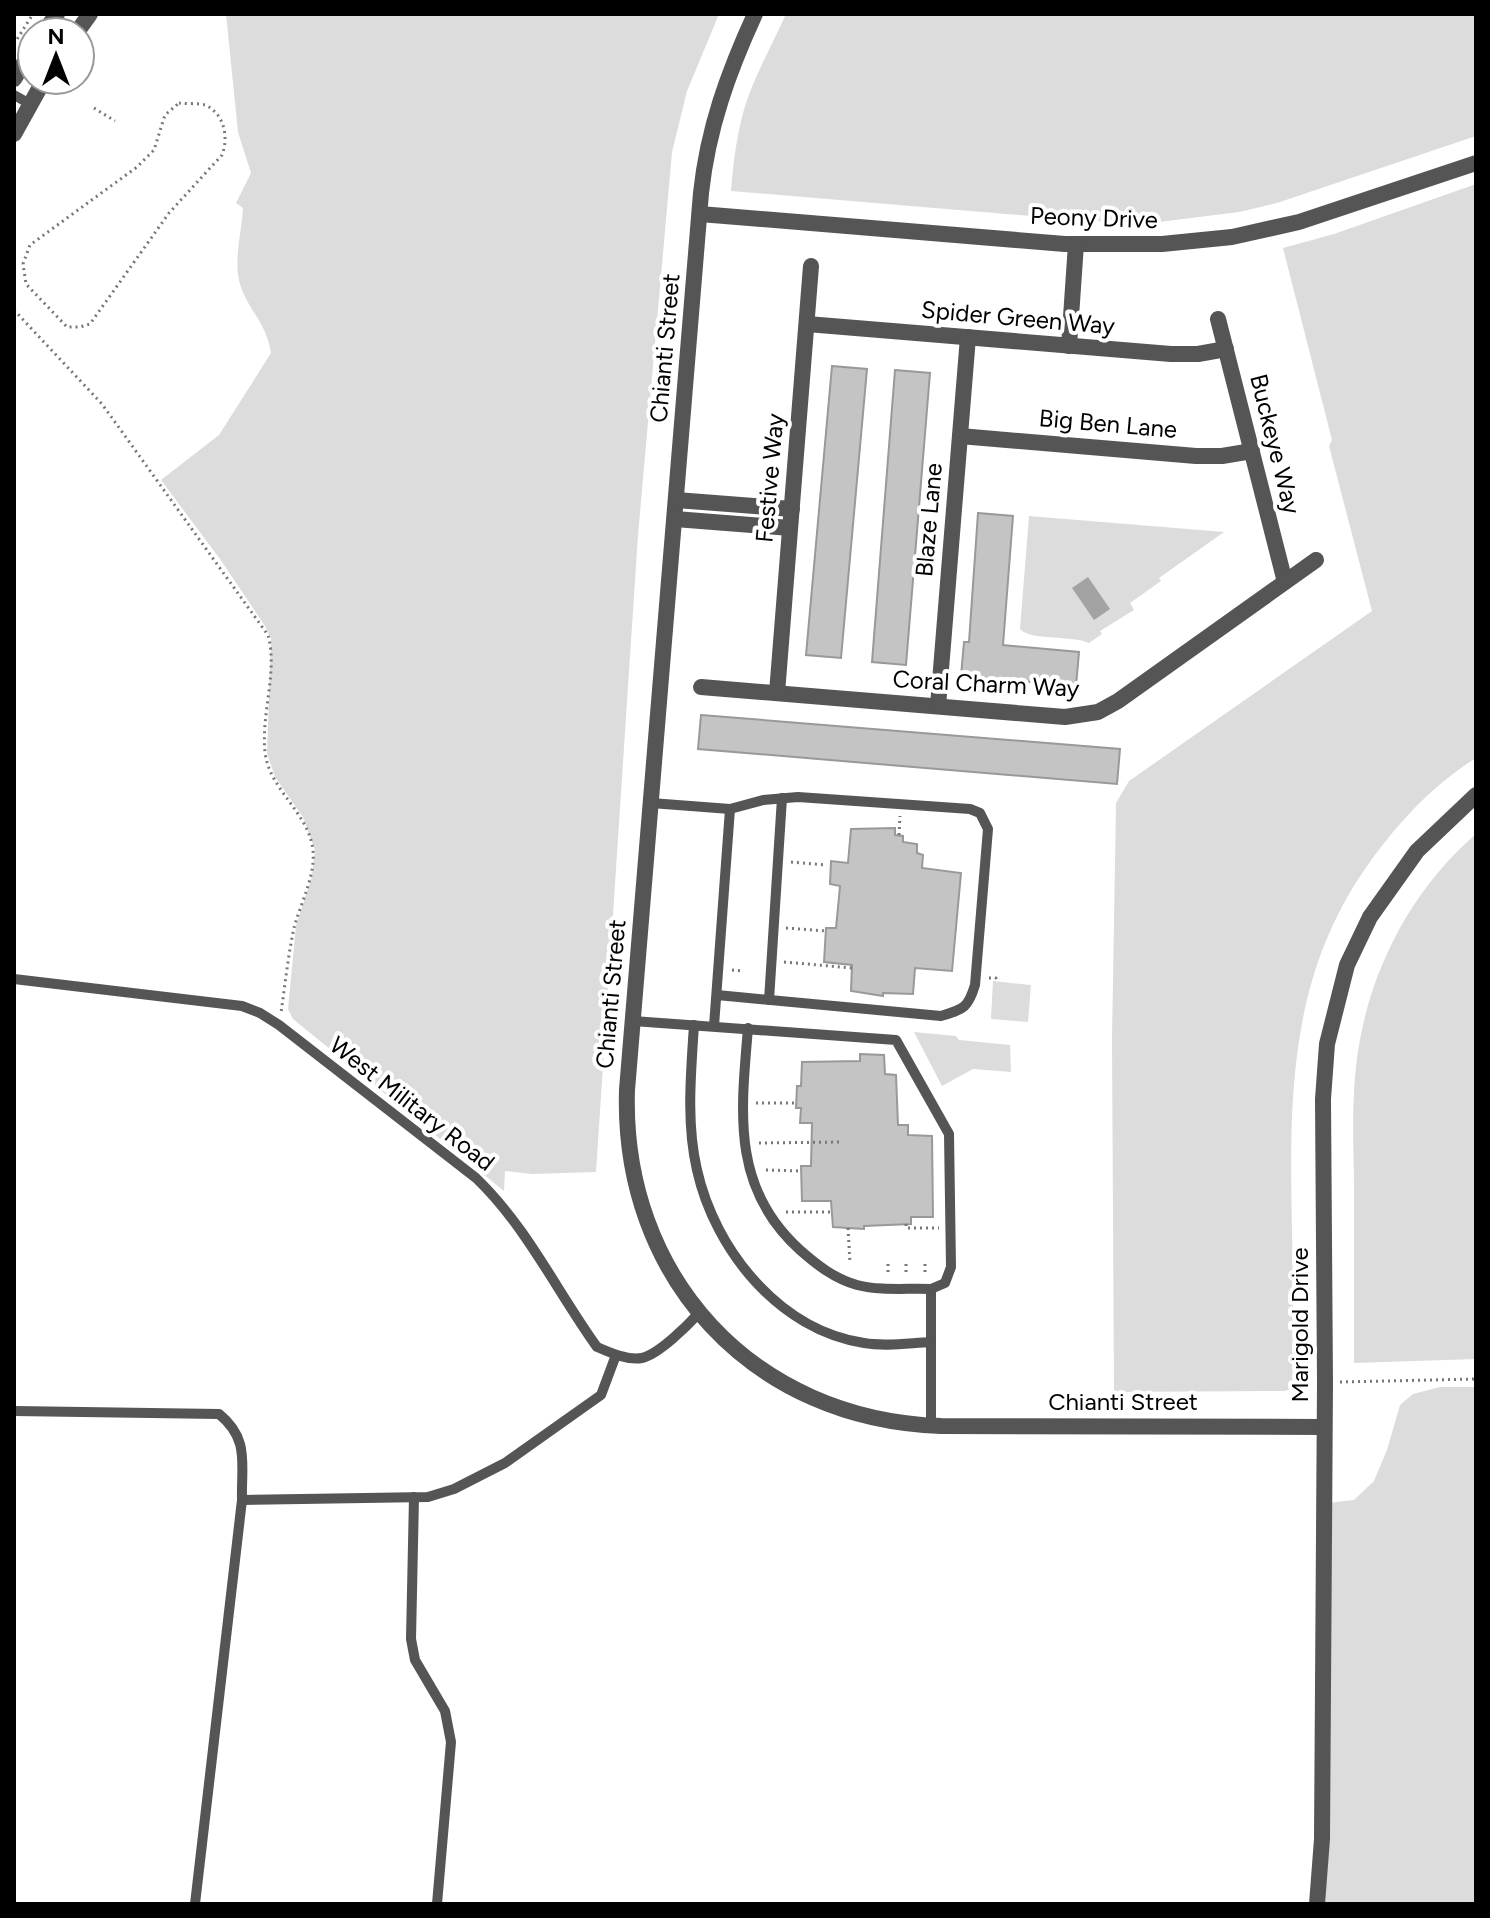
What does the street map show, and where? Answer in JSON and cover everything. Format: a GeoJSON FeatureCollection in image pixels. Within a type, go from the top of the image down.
{"type":"FeatureCollection","features":[{"type":"Feature","properties":{"kind":"street","name":"Chianti Street"},"geometry":{"type":"LineString","coordinates":[[755,14],[729,72],[713,120],[704,169],[633,1021],[626,1117],[635,1184],[657,1248],[676,1282],[699,1313],[746,1358],[801,1393],[855,1414],[931,1425],[1324,1427]]}},
{"type":"Feature","properties":{"kind":"street"},"geometry":{"type":"LineString","coordinates":[[14,134],[35,96]]}},
{"type":"Feature","properties":{"kind":"street","name":"Peony Drive"},"geometry":{"type":"LineString","coordinates":[[700,214],[1076,244],[1162,244],[1267,231],[1476,163]]}},
{"type":"Feature","properties":{"kind":"street"},"geometry":{"type":"LineString","coordinates":[[1069,346],[1076,244]]}},
{"type":"Feature","properties":{"kind":"street","name":"Festive Way"},"geometry":{"type":"LineString","coordinates":[[777,693],[811,266]]}},
{"type":"Feature","properties":{"kind":"street","name":"Buckeye Way"},"geometry":{"type":"LineString","coordinates":[[1218,319],[1285,582]]}},
{"type":"Feature","properties":{"kind":"street","name":"Spider Green Way"},"geometry":{"type":"LineString","coordinates":[[807,324],[1185,355],[1226,349]]}},
{"type":"Feature","properties":{"kind":"street","name":"Blaze Lane"},"geometry":{"type":"LineString","coordinates":[[938,706],[968,337]]}},
{"type":"Feature","properties":{"kind":"street","name":"Big Ben Lane"},"geometry":{"type":"LineString","coordinates":[[960,436],[1196,456],[1252,451]]}},
{"type":"Feature","properties":{"kind":"street"},"geometry":{"type":"LineString","coordinates":[[676,500],[792,509]]}},
{"type":"Feature","properties":{"kind":"street"},"geometry":{"type":"LineString","coordinates":[[675,519],[790,528]]}},
{"type":"Feature","properties":{"kind":"street","name":"Coral Charm Way"},"geometry":{"type":"LineString","coordinates":[[701,687],[1065,717],[1098,712],[1118,701],[1316,560]]}},
{"type":"Feature","properties":{"kind":"street","name":"Marigold Drive"},"geometry":{"type":"LineString","coordinates":[[1317,1904],[1322,1839],[1323,1099],[1327,1044],[1339,990],[1357,941],[1384,893],[1435,831],[1476,795]]}},
{"type":"Feature","properties":{"kind":"lane"},"geometry":{"type":"LineString","coordinates":[[14,95],[30,104]]}},
{"type":"Feature","properties":{"kind":"lane"},"geometry":{"type":"LineString","coordinates":[[651,803],[730,809],[798,797],[970,809],[980,813],[988,829],[975,985],[970,1001],[962,1010],[941,1016],[717,995]]}},
{"type":"Feature","properties":{"kind":"lane"},"geometry":{"type":"LineString","coordinates":[[769,1000],[782,798]]}},
{"type":"Feature","properties":{"kind":"lane"},"geometry":{"type":"LineString","coordinates":[[714,1026],[730,809]]}},
{"type":"Feature","properties":{"kind":"lane","name":"West Military Road"},"geometry":{"type":"LineString","coordinates":[[14,979],[242,1006],[260,1013],[476,1178],[495,1196],[518,1224],[597,1347],[616,1355]]}},
{"type":"Feature","properties":{"kind":"lane"},"geometry":{"type":"LineString","coordinates":[[633,1021],[748,1028],[896,1040],[949,1134],[951,1267],[945,1283],[931,1289],[878,1288],[837,1278],[815,1264],[786,1237],[754,1189],[742,1123],[748,1028]]}},
{"type":"Feature","properties":{"kind":"lane"},"geometry":{"type":"LineString","coordinates":[[694,1025],[691,1129],[696,1168],[708,1212],[731,1253],[763,1291],[798,1318],[835,1336],[865,1344],[931,1342]]}},
{"type":"Feature","properties":{"kind":"lane"},"geometry":{"type":"LineString","coordinates":[[931,1289],[931,1425]]}},
{"type":"Feature","properties":{"kind":"lane"},"geometry":{"type":"LineString","coordinates":[[242,1500],[428,1497],[454,1489],[505,1463],[601,1395],[616,1355],[642,1358],[673,1339],[699,1313]]}},
{"type":"Feature","properties":{"kind":"lane"},"geometry":{"type":"LineString","coordinates":[[14,1411],[219,1414],[232,1425],[241,1439],[242,1500],[195,1904]]}},
{"type":"Feature","properties":{"kind":"lane"},"geometry":{"type":"LineString","coordinates":[[414,1497],[411,1639],[415,1660],[445,1711],[451,1742],[437,1904]]}},
{"type":"Feature","properties":{"kind":"path"},"geometry":{"type":"LineString","coordinates":[[14,44],[33,14]]}},
{"type":"Feature","properties":{"kind":"path"},"geometry":{"type":"LineString","coordinates":[[179,103],[204,105],[218,115],[225,129],[226,146],[222,155],[169,213],[90,324],[67,327],[26,284],[23,264],[30,245],[137,167],[154,150],[165,115],[179,103]]}},
{"type":"Feature","properties":{"kind":"path"},"geometry":{"type":"LineString","coordinates":[[94,108],[115,121]]}},
{"type":"Feature","properties":{"kind":"path"},"geometry":{"type":"LineString","coordinates":[[14,310],[102,404],[268,635],[271,652],[265,738],[267,763],[276,783],[308,832],[314,854],[311,877],[294,929],[279,1025]]}},
{"type":"Feature","properties":{"kind":"path"},"geometry":{"type":"LineString","coordinates":[[899,835],[900,816]]}},
{"type":"Feature","properties":{"kind":"path"},"geometry":{"type":"LineString","coordinates":[[791,862],[827,865]]}},
{"type":"Feature","properties":{"kind":"path"},"geometry":{"type":"LineString","coordinates":[[786,928],[826,931]]}},
{"type":"Feature","properties":{"kind":"path"},"geometry":{"type":"LineString","coordinates":[[784,962],[852,968]]}},
{"type":"Feature","properties":{"kind":"path"},"geometry":{"type":"LineString","coordinates":[[986,977],[996,978],[996,982]]}},
{"type":"Feature","properties":{"kind":"path"},"geometry":{"type":"LineString","coordinates":[[756,1103],[796,1103]]}},
{"type":"Feature","properties":{"kind":"path"},"geometry":{"type":"LineString","coordinates":[[759,1143],[842,1142]]}},
{"type":"Feature","properties":{"kind":"path"},"geometry":{"type":"LineString","coordinates":[[766,1170],[802,1171]]}},
{"type":"Feature","properties":{"kind":"path"},"geometry":{"type":"LineString","coordinates":[[786,1212],[832,1212]]}},
{"type":"Feature","properties":{"kind":"path"},"geometry":{"type":"LineString","coordinates":[[906,1224],[906,1228],[939,1228]]}},
{"type":"Feature","properties":{"kind":"path"},"geometry":{"type":"LineString","coordinates":[[848,1228],[850,1263]]}},
{"type":"Feature","properties":{"kind":"path"},"geometry":{"type":"LineString","coordinates":[[1325,1383],[1476,1379]]}},
{"type":"Feature","properties":{"kind":"shaded area"},"geometry":{"type":"Polygon","coordinates":[[[226,14],[719,14],[687,91],[672,152],[638,535],[596,1172],[532,1174],[505,1171],[504,1191],[293,1019],[288,1009],[296,926],[312,876],[315,850],[303,817],[275,777],[267,753],[271,639],[220,559],[161,480],[219,435],[271,353],[265,332],[243,293],[238,275],[243,208],[236,203],[251,173],[238,132],[226,14]]]}},
{"type":"Feature","properties":{"kind":"shaded area"},"geometry":{"type":"Polygon","coordinates":[[[786,14],[1476,14],[1476,136],[1277,203],[1239,212],[1159,222],[1091,221],[731,191],[736,144],[746,104],[786,14]]]}},
{"type":"Feature","properties":{"kind":"shaded area"},"geometry":{"type":"Polygon","coordinates":[[[1476,184],[1476,758],[1429,794],[1401,822],[1377,853],[1335,920],[1315,971],[1302,1024],[1294,1079],[1291,1190],[1293,1388],[1285,1391],[1114,1392],[1112,1040],[1116,803],[1129,781],[1372,611],[1329,446],[1332,440],[1283,248],[1334,234],[1476,184]]]}},
{"type":"Feature","properties":{"kind":"shaded area"},"geometry":{"type":"Polygon","coordinates":[[[1029,516],[1224,532],[1159,578],[1161,581],[1130,603],[1134,610],[1100,631],[1102,634],[1089,643],[1033,635],[1020,629],[1029,516]]]}},
{"type":"Feature","properties":{"kind":"shaded area"},"geometry":{"type":"Polygon","coordinates":[[[1088,577],[1110,609],[1094,620],[1072,588],[1088,577]]]}},
{"type":"Feature","properties":{"kind":"shaded area"},"geometry":{"type":"Polygon","coordinates":[[[1476,834],[1476,1359],[1354,1363],[1353,1105],[1364,1020],[1388,951],[1405,918],[1449,860],[1476,834]]]}},
{"type":"Feature","properties":{"kind":"shaded area"},"geometry":{"type":"Polygon","coordinates":[[[993,981],[1031,985],[1028,1022],[991,1019],[993,981]]]}},
{"type":"Feature","properties":{"kind":"shaded area"},"geometry":{"type":"Polygon","coordinates":[[[914,1032],[1010,1045],[1011,1072],[973,1069],[942,1086],[914,1032]]]}},
{"type":"Feature","properties":{"kind":"shaded area"},"geometry":{"type":"Polygon","coordinates":[[[1440,1387],[1476,1387],[1476,1904],[1320,1904],[1328,1503],[1354,1500],[1374,1481],[1400,1405],[1413,1394],[1440,1387]]]}},
{"type":"Feature","properties":{"kind":"building"},"geometry":{"type":"Polygon","coordinates":[[[832,366],[867,369],[841,658],[806,655],[832,366]]]}},
{"type":"Feature","properties":{"kind":"building"},"geometry":{"type":"Polygon","coordinates":[[[895,370],[930,373],[906,665],[872,662],[895,370]]]}},
{"type":"Feature","properties":{"kind":"building"},"geometry":{"type":"Polygon","coordinates":[[[978,513],[1013,516],[1003,645],[1079,652],[1076,686],[961,676],[964,642],[969,642],[978,513]]]}},
{"type":"Feature","properties":{"kind":"building"},"geometry":{"type":"Polygon","coordinates":[[[701,715],[1120,749],[1117,784],[698,749],[701,715]]]}},
{"type":"Feature","properties":{"kind":"building"},"geometry":{"type":"Polygon","coordinates":[[[895,828],[895,835],[903,836],[903,842],[917,844],[917,853],[923,855],[922,868],[961,873],[952,971],[915,968],[913,994],[883,993],[883,996],[851,991],[852,965],[824,962],[826,928],[836,928],[840,886],[830,884],[831,861],[848,863],[851,829],[895,828]]]}},
{"type":"Feature","properties":{"kind":"building"},"geometry":{"type":"Polygon","coordinates":[[[860,1054],[884,1055],[885,1074],[896,1075],[898,1125],[908,1125],[908,1135],[932,1136],[933,1217],[911,1217],[911,1224],[864,1226],[864,1229],[833,1227],[831,1201],[802,1201],[801,1166],[811,1166],[812,1123],[800,1123],[801,1108],[796,1108],[802,1062],[860,1061],[860,1054]]]}}]}
